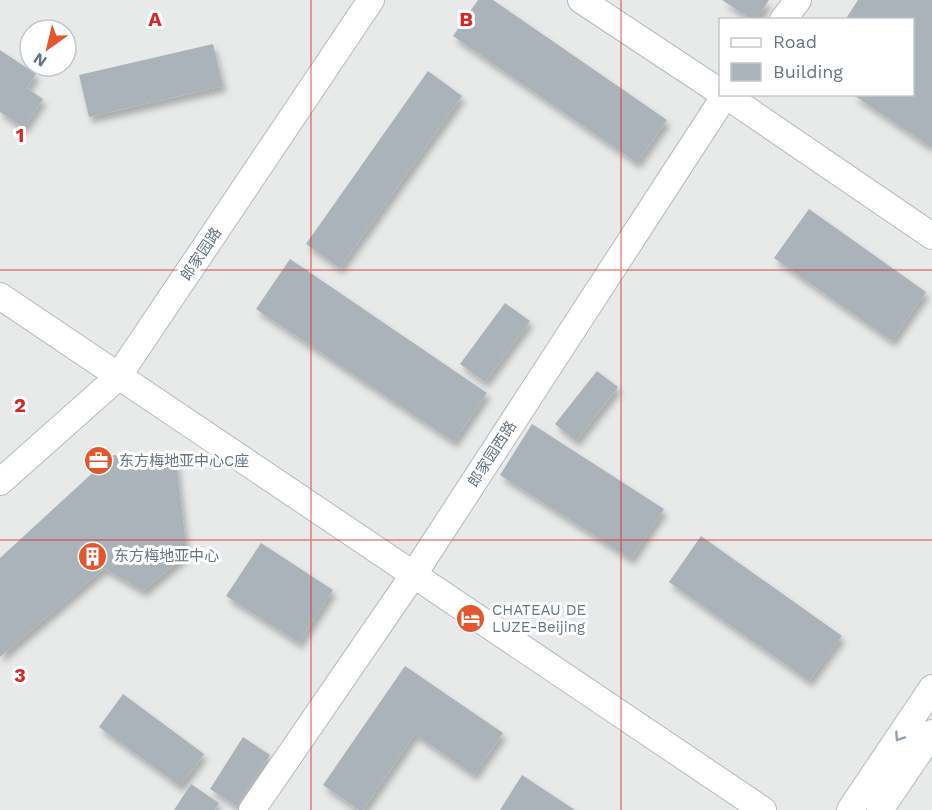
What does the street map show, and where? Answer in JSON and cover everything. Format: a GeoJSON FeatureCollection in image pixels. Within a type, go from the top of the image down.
{"type":"FeatureCollection","features":[{"type":"Feature","properties":{"kind":"street","name":"郎家园路"},"geometry":{"type":"LineString","coordinates":[[0,482],[117,378],[371,0]]}},
{"type":"Feature","properties":{"kind":"street"},"geometry":{"type":"LineString","coordinates":[[581,0],[719,91]]}},
{"type":"Feature","properties":{"kind":"street"},"geometry":{"type":"LineString","coordinates":[[784,18],[798,0]]}},
{"type":"Feature","properties":{"kind":"street","name":"郎家园西路"},"geometry":{"type":"LineString","coordinates":[[252,810],[414,574],[724,96]]}},
{"type":"Feature","properties":{"kind":"street"},"geometry":{"type":"LineString","coordinates":[[726,96],[932,236]]}},
{"type":"Feature","properties":{"kind":"street"},"geometry":{"type":"LineString","coordinates":[[0,296],[117,378],[414,574],[763,810]]}},
{"type":"Feature","properties":{"kind":"street"},"geometry":{"type":"LineString","coordinates":[[850,810],[932,688]]}},
{"type":"Feature","properties":{"kind":"street"},"geometry":{"type":"LineString","coordinates":[[880,810],[932,733]]}},
{"type":"Feature","properties":{"kind":"shaded area"},"geometry":{"type":"Polygon","coordinates":[[[0,0],[932,0],[932,810],[0,810],[0,0]]]}},
{"type":"Feature","properties":{"kind":"building"},"geometry":{"type":"Polygon","coordinates":[[[478,0],[493,0],[667,120],[637,163],[453,36],[478,0]]]}},
{"type":"Feature","properties":{"kind":"building"},"geometry":{"type":"Polygon","coordinates":[[[722,0],[769,0],[757,18],[749,18],[722,0]]]}},
{"type":"Feature","properties":{"kind":"building"},"geometry":{"type":"Polygon","coordinates":[[[858,0],[932,0],[932,148],[855,96],[914,96],[914,18],[846,18],[858,0]]]}},
{"type":"Feature","properties":{"kind":"building"},"geometry":{"type":"Polygon","coordinates":[[[213,44],[223,86],[89,117],[79,75],[213,44]]]}},
{"type":"Feature","properties":{"kind":"building"},"geometry":{"type":"Polygon","coordinates":[[[0,50],[18,62],[18,78],[33,78],[27,88],[43,99],[24,128],[0,112],[0,50]]]}},
{"type":"Feature","properties":{"kind":"building"},"geometry":{"type":"Polygon","coordinates":[[[428,71],[462,96],[340,268],[306,244],[428,71]]]}},
{"type":"Feature","properties":{"kind":"building"},"geometry":{"type":"Polygon","coordinates":[[[809,209],[926,292],[892,341],[774,258],[809,209]]]}},
{"type":"Feature","properties":{"kind":"building"},"geometry":{"type":"Polygon","coordinates":[[[290,259],[487,393],[454,442],[256,309],[290,259]]]}},
{"type":"Feature","properties":{"kind":"building"},"geometry":{"type":"Polygon","coordinates":[[[505,303],[530,321],[485,382],[460,364],[505,303]]]}},
{"type":"Feature","properties":{"kind":"building"},"geometry":{"type":"Polygon","coordinates":[[[597,371],[618,387],[576,441],[555,424],[597,371]]]}},
{"type":"Feature","properties":{"kind":"building"},"geometry":{"type":"Polygon","coordinates":[[[532,424],[664,509],[631,559],[500,475],[532,424]]]}},
{"type":"Feature","properties":{"kind":"building","name":"东方梅地亚中心"},"geometry":{"type":"Polygon","coordinates":[[[112,455],[176,461],[187,554],[143,591],[104,568],[0,657],[0,558],[112,455]]]}},
{"type":"Feature","properties":{"kind":"building"},"geometry":{"type":"Polygon","coordinates":[[[701,536],[842,636],[809,681],[669,582],[701,536]]]}},
{"type":"Feature","properties":{"kind":"building"},"geometry":{"type":"Polygon","coordinates":[[[261,543],[333,590],[299,643],[226,596],[261,543]]]}},
{"type":"Feature","properties":{"kind":"building"},"geometry":{"type":"Polygon","coordinates":[[[405,666],[503,733],[474,775],[415,734],[363,810],[359,810],[323,785],[405,666]]]}},
{"type":"Feature","properties":{"kind":"building"},"geometry":{"type":"Polygon","coordinates":[[[123,694],[204,754],[180,786],[99,727],[123,694]]]}},
{"type":"Feature","properties":{"kind":"building"},"geometry":{"type":"Polygon","coordinates":[[[243,737],[270,755],[237,806],[210,789],[243,737]]]}},
{"type":"Feature","properties":{"kind":"building"},"geometry":{"type":"Polygon","coordinates":[[[522,775],[575,810],[500,810],[522,775]]]}},
{"type":"Feature","properties":{"kind":"building"},"geometry":{"type":"Polygon","coordinates":[[[191,784],[219,803],[215,810],[174,810],[191,784]]]}},
{"type":"Feature","properties":{"kind":"place","name":"东方梅地亚中心C座"},"geometry":{"type":"Point","coordinates":[98,461]}},
{"type":"Feature","properties":{"kind":"place","name":"东方梅地亚中心"},"geometry":{"type":"Point","coordinates":[93,556]}},
{"type":"Feature","properties":{"kind":"place","name":"CHATEAU DE LUZE-Beijing"},"geometry":{"type":"Point","coordinates":[471,619]}}]}
